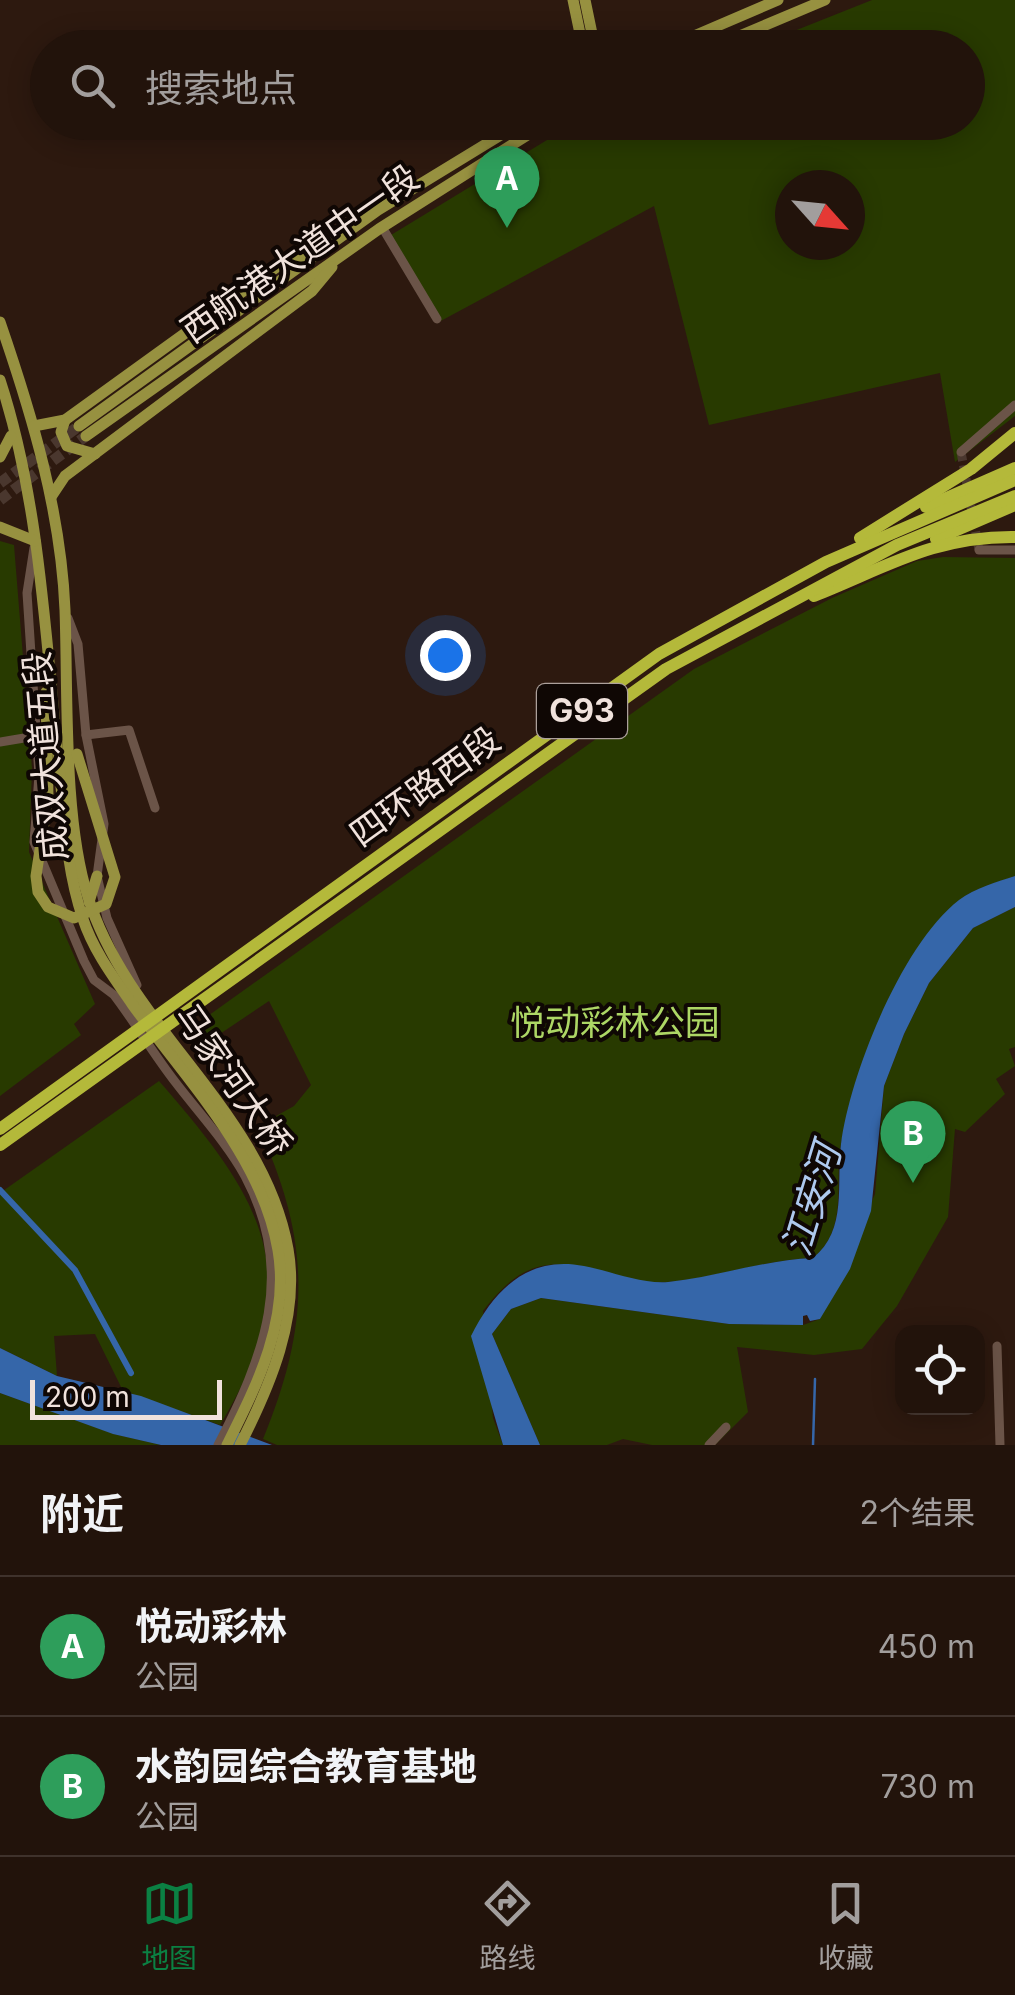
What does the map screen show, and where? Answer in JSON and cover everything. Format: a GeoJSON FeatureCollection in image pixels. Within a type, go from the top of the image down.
{"type":"FeatureCollection","features":[{"type":"Feature","properties":{"kind":"highway"},"geometry":{"type":"LineString","coordinates":[[826,562],[971,469],[1015,433]]}},
{"type":"Feature","properties":{"kind":"highway"},"geometry":{"type":"LineString","coordinates":[[864,536],[1015,468]]}},
{"type":"Feature","properties":{"kind":"highway","name":"四环路西段"},"geometry":{"type":"LineString","coordinates":[[0,1129],[659,654],[826,562],[1015,480]]}},
{"type":"Feature","properties":{"kind":"highway","name":"四环路西段"},"geometry":{"type":"LineString","coordinates":[[0,1146],[666,668],[897,545],[1015,496]]}},
{"type":"Feature","properties":{"kind":"highway"},"geometry":{"type":"LineString","coordinates":[[766,615],[1015,505]]}},
{"type":"Feature","properties":{"kind":"highway"},"geometry":{"type":"LineString","coordinates":[[888,561],[963,539],[1015,537]]}},
{"type":"Feature","properties":{"kind":"main road"},"geometry":{"type":"LineString","coordinates":[[573,0],[579,30]]}},
{"type":"Feature","properties":{"kind":"main road"},"geometry":{"type":"LineString","coordinates":[[585,0],[591,30]]}},
{"type":"Feature","properties":{"kind":"main road"},"geometry":{"type":"LineString","coordinates":[[708,30],[778,0]]}},
{"type":"Feature","properties":{"kind":"main road"},"geometry":{"type":"LineString","coordinates":[[753,30],[824,0]]}},
{"type":"Feature","properties":{"kind":"main road","name":"西航港大道中一段"},"geometry":{"type":"LineString","coordinates":[[493,140],[378,210],[82,431],[520,140]]}},
{"type":"Feature","properties":{"kind":"main road"},"geometry":{"type":"LineString","coordinates":[[34,426],[65,420],[285,261],[326,248]]}},
{"type":"Feature","properties":{"kind":"main road"},"geometry":{"type":"LineString","coordinates":[[50,497],[64,476],[312,291],[344,254]]}},
{"type":"Feature","properties":{"kind":"main road","name":"成双大道五段"},"geometry":{"type":"LineString","coordinates":[[0,322],[34,426],[50,497],[65,611],[63,636],[76,842],[89,902],[135,998]]}},
{"type":"Feature","properties":{"kind":"main road","name":"成双大道五段"},"geometry":{"type":"LineString","coordinates":[[0,380],[35,541],[65,843],[74,893],[92,939],[135,998]]}},
{"type":"Feature","properties":{"kind":"main road"},"geometry":{"type":"LineString","coordinates":[[65,420],[61,432],[66,446],[95,454]]}},
{"type":"Feature","properties":{"kind":"main road"},"geometry":{"type":"LineString","coordinates":[[0,457],[12,432]]}},
{"type":"Feature","properties":{"kind":"main road"},"geometry":{"type":"LineString","coordinates":[[0,527],[35,541]]}},
{"type":"Feature","properties":{"kind":"main road"},"geometry":{"type":"LineString","coordinates":[[49,666],[41,737],[48,796],[36,876],[38,892],[55,914],[74,918],[106,904],[115,877],[88,800],[63,636]]}},
{"type":"Feature","properties":{"kind":"main road"},"geometry":{"type":"LineString","coordinates":[[89,902],[98,876]]}},
{"type":"Feature","properties":{"kind":"main road","name":"马家河大桥"},"geometry":{"type":"LineString","coordinates":[[135,998],[250,1147],[270,1182],[282,1221],[290,1297],[275,1369],[239,1424]]}},
{"type":"Feature","properties":{"kind":"main road"},"geometry":{"type":"LineString","coordinates":[[227,1445],[239,1424]]}},
{"type":"Feature","properties":{"kind":"main road"},"geometry":{"type":"LineString","coordinates":[[239,1424],[240,1445]]}},
{"type":"Feature","properties":{"kind":"street"},"geometry":{"type":"LineString","coordinates":[[382,228],[437,319]]}},
{"type":"Feature","properties":{"kind":"street"},"geometry":{"type":"LineString","coordinates":[[962,452],[1015,405]]}},
{"type":"Feature","properties":{"kind":"street"},"geometry":{"type":"LineString","coordinates":[[35,541],[27,593],[41,737],[34,842],[94,980],[114,995],[244,1175],[265,1228],[271,1268],[266,1336],[239,1424],[218,1445]]}},
{"type":"Feature","properties":{"kind":"street"},"geometry":{"type":"LineString","coordinates":[[979,550],[1015,550]]}},
{"type":"Feature","properties":{"kind":"street"},"geometry":{"type":"LineString","coordinates":[[65,611],[78,644],[86,736],[104,824],[98,876],[107,918],[135,998]]}},
{"type":"Feature","properties":{"kind":"street"},"geometry":{"type":"LineString","coordinates":[[86,736],[129,730],[155,808]]}},
{"type":"Feature","properties":{"kind":"street"},"geometry":{"type":"LineString","coordinates":[[0,742],[41,737]]}},
{"type":"Feature","properties":{"kind":"street"},"geometry":{"type":"LineString","coordinates":[[997,1346],[1000,1445]]}},
{"type":"Feature","properties":{"kind":"street"},"geometry":{"type":"LineString","coordinates":[[710,1445],[726,1428]]}},
{"type":"Feature","properties":{"kind":"green space"},"geometry":{"type":"Polygon","coordinates":[[[872,0],[1015,0],[1015,416],[955,462],[940,373],[709,425],[654,206],[437,323],[391,235],[547,140],[985,140],[985,30],[797,30],[872,0]]]}},
{"type":"Feature","properties":{"kind":"green space"},"geometry":{"type":"Polygon","coordinates":[[[0,541],[14,545],[32,769],[29,852],[95,1004],[74,1024],[81,1035],[0,1096],[0,541]]]}},
{"type":"Feature","properties":{"kind":"green space","name":"悦动彩林公园"},"geometry":{"type":"Polygon","coordinates":[[[943,557],[1015,558],[1015,876],[977,890],[958,902],[921,949],[889,1001],[865,1055],[848,1114],[839,1159],[836,1220],[824,1246],[813,1258],[667,1282],[639,1281],[570,1266],[529,1270],[507,1285],[483,1311],[493,1418],[503,1445],[277,1445],[263,1439],[290,1357],[298,1282],[288,1207],[258,1126],[294,1106],[311,1085],[269,1001],[205,1044],[191,1028],[694,669],[832,598],[917,561],[943,557]]]}},
{"type":"Feature","properties":{"kind":"green space"},"geometry":{"type":"Polygon","coordinates":[[[1015,907],[1015,1047],[1009,1049],[1015,1066],[996,1079],[1005,1094],[965,1132],[955,1129],[948,1217],[897,1306],[862,1349],[814,1355],[737,1347],[748,1412],[715,1445],[652,1445],[623,1439],[607,1445],[540,1445],[492,1334],[511,1309],[541,1298],[729,1324],[803,1325],[820,1319],[875,1194],[884,1086],[904,1034],[929,983],[973,928],[1015,907]]]}},
{"type":"Feature","properties":{"kind":"green space"},"geometry":{"type":"Polygon","coordinates":[[[159,1081],[225,1164],[248,1203],[263,1241],[268,1282],[263,1325],[248,1372],[220,1425],[123,1391],[95,1334],[54,1336],[57,1376],[0,1348],[0,1193],[159,1081]]]}},
{"type":"Feature","properties":{"kind":"green space"},"geometry":{"type":"Polygon","coordinates":[[[0,1393],[114,1434],[161,1445],[0,1445],[0,1393]]]}},
{"type":"Feature","properties":{"kind":"water"},"geometry":{"type":"Polygon","coordinates":[[[1015,876],[1015,907],[973,928],[929,983],[904,1034],[884,1086],[871,1211],[850,1269],[820,1319],[810,1321],[807,1315],[803,1316],[803,1325],[729,1324],[541,1298],[511,1309],[492,1334],[540,1445],[503,1445],[471,1336],[490,1304],[515,1280],[530,1271],[564,1264],[668,1282],[813,1258],[824,1247],[836,1220],[846,1115],[867,1048],[899,978],[938,920],[959,900],[1015,876]]]}},
{"type":"Feature","properties":{"kind":"water"},"geometry":{"type":"Polygon","coordinates":[[[0,1348],[57,1376],[141,1396],[272,1445],[161,1445],[113,1434],[0,1393],[0,1348]]]}},
{"type":"Feature","properties":{"kind":"waterway"},"geometry":{"type":"LineString","coordinates":[[0,1190],[75,1270],[131,1373]]}},
{"type":"Feature","properties":{"kind":"waterway"},"geometry":{"type":"LineString","coordinates":[[813,1445],[815,1379]]}},
{"type":"Feature","properties":{"kind":"tunnel"},"geometry":{"type":"LineString","coordinates":[[0,483],[79,426]]}},
{"type":"Feature","properties":{"kind":"tunnel"},"geometry":{"type":"LineString","coordinates":[[0,500],[86,436]]}},
{"type":"Feature","properties":{"kind":"tunnel"},"geometry":{"type":"LineString","coordinates":[[961,452],[979,550]]}},
{"type":"Feature","properties":{"kind":"place","name":"悦动彩林"},"geometry":{"type":"Point","coordinates":[507,228]}},
{"type":"Feature","properties":{"kind":"place","name":"水韵园综合教育基地"},"geometry":{"type":"Point","coordinates":[913,1183]}},
{"type":"Feature","properties":{"kind":"water label","name":"江安河"},"geometry":{"type":"Point","coordinates":[812,1200]}}]}
